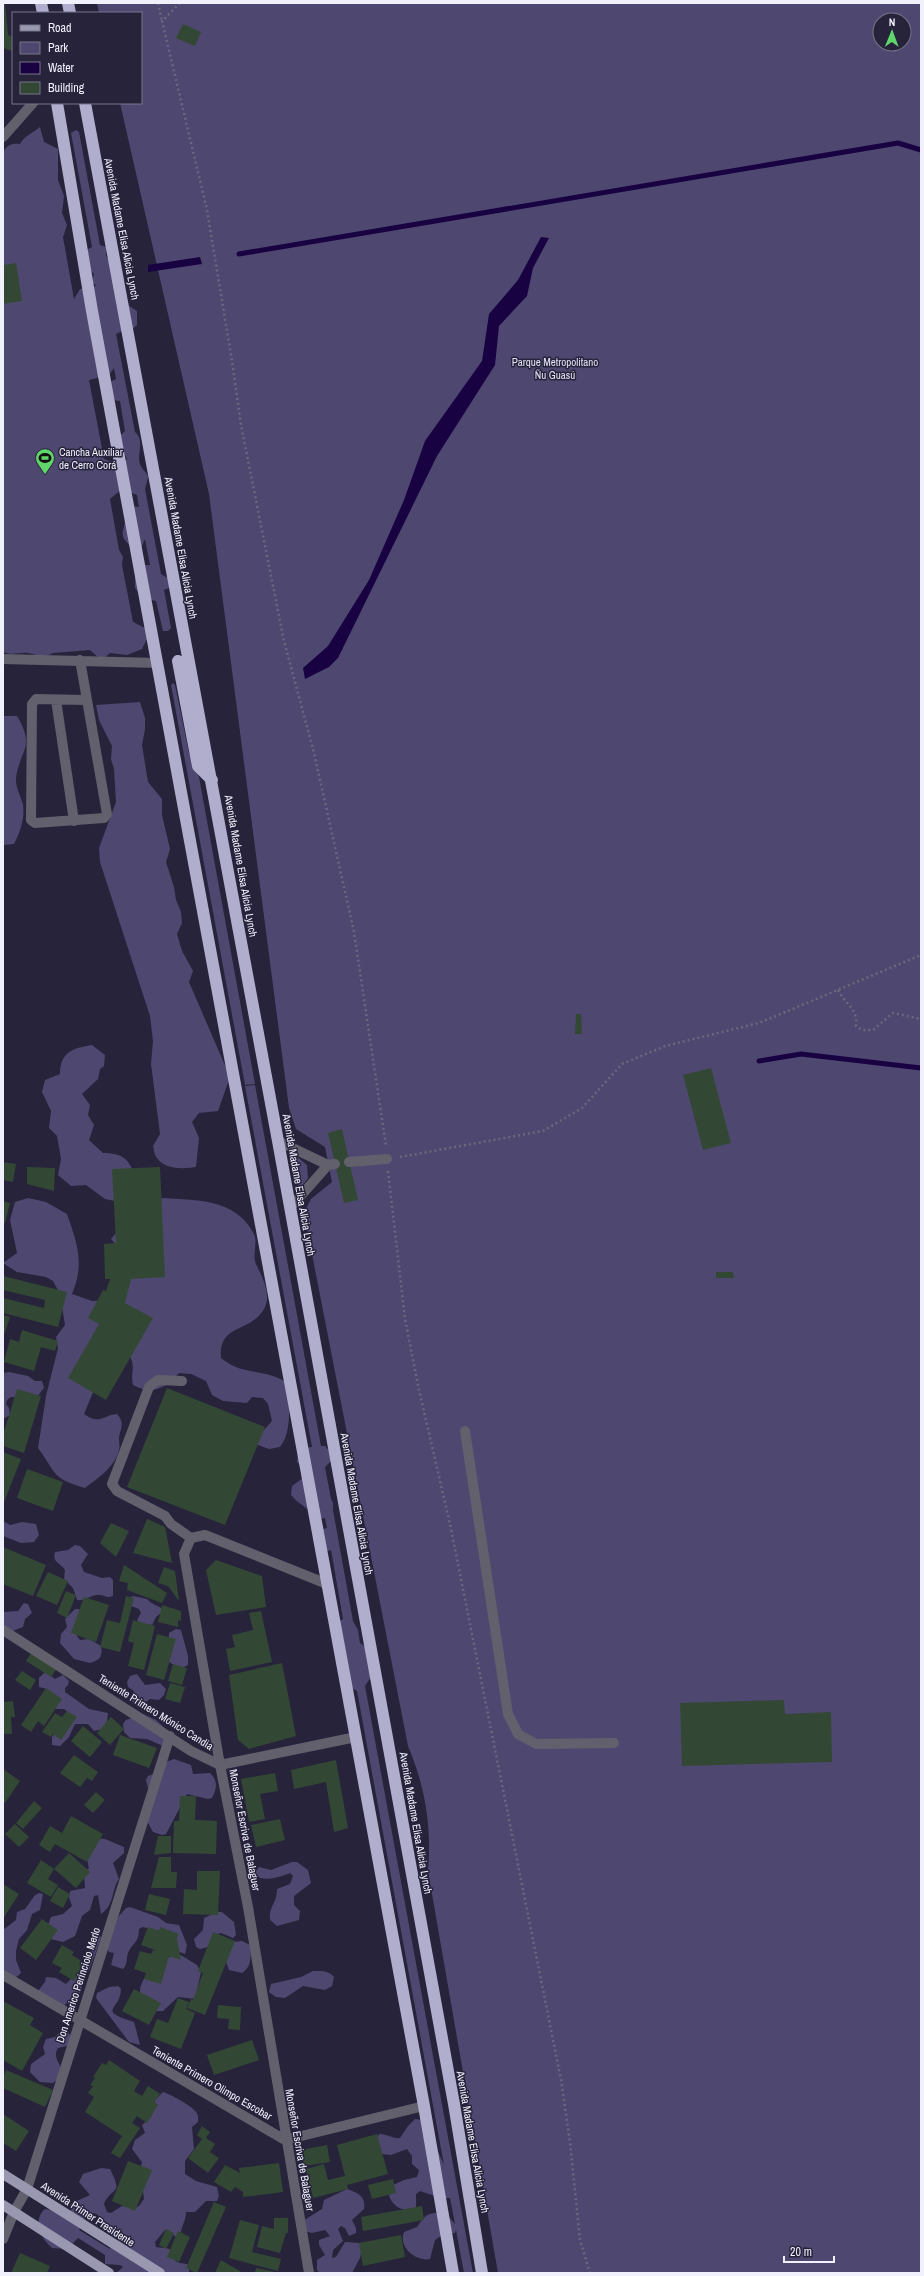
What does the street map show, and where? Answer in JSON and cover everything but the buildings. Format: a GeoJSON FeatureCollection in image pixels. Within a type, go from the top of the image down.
{"type":"FeatureCollection","features":[{"type":"Feature","properties":{"kind":"highway"},"geometry":{"type":"LineString","coordinates":[[57,104],[92,311],[328,1584],[424,2106],[453,2273]]}},
{"type":"Feature","properties":{"kind":"highway","name":"Avenida Madame Elisa Alicia Lynch"},"geometry":{"type":"LineString","coordinates":[[86,104],[184,660],[212,780],[449,2080],[482,2273]]}},
{"type":"Feature","properties":{"kind":"highway"},"geometry":{"type":"LineString","coordinates":[[158,663],[184,660]]}},
{"type":"Feature","properties":{"kind":"main road","name":"Avenida Primer Presidente"},"geometry":{"type":"LineString","coordinates":[[3,2174],[160,2273]]}},
{"type":"Feature","properties":{"kind":"main road"},"geometry":{"type":"LineString","coordinates":[[3,2205],[109,2273]]}},
{"type":"Feature","properties":{"kind":"street"},"geometry":{"type":"LineString","coordinates":[[3,137],[31,104]]}},
{"type":"Feature","properties":{"kind":"street"},"geometry":{"type":"LineString","coordinates":[[3,659],[158,663]]}},
{"type":"Feature","properties":{"kind":"street"},"geometry":{"type":"LineString","coordinates":[[80,660],[107,814],[104,818],[35,823],[31,820],[32,704],[36,699],[87,700]]}},
{"type":"Feature","properties":{"kind":"street"},"geometry":{"type":"LineString","coordinates":[[56,700],[74,821]]}},
{"type":"Feature","properties":{"kind":"street"},"geometry":{"type":"LineString","coordinates":[[278,1141],[332,1164],[290,1208]]}},
{"type":"Feature","properties":{"kind":"street"},"geometry":{"type":"LineString","coordinates":[[349,1162],[387,1159]]}},
{"type":"Feature","properties":{"kind":"street"},"geometry":{"type":"LineString","coordinates":[[182,1381],[158,1380],[149,1388],[112,1484],[117,1491],[165,1516],[171,1524],[190,1538],[205,1535],[328,1584]]}},
{"type":"Feature","properties":{"kind":"street"},"geometry":{"type":"LineString","coordinates":[[465,1431],[508,1714],[518,1734],[536,1744],[614,1743]]}},
{"type":"Feature","properties":{"kind":"street","name":"Monseñor Escriva de Balaguer"},"geometry":{"type":"LineString","coordinates":[[190,1538],[184,1554],[220,1766],[248,1907],[285,2140],[309,2273]]}},
{"type":"Feature","properties":{"kind":"street","name":"Teniente Primero Mónico Candia"},"geometry":{"type":"LineString","coordinates":[[3,1630],[170,1736],[191,1751],[220,1766]]}},
{"type":"Feature","properties":{"kind":"street","name":"Don Americo Perinciolo Merlo"},"geometry":{"type":"LineString","coordinates":[[3,2239],[14,2212],[27,2189],[170,1736]]}},
{"type":"Feature","properties":{"kind":"street"},"geometry":{"type":"LineString","coordinates":[[220,1766],[356,1737]]}},
{"type":"Feature","properties":{"kind":"street","name":"Teniente Primero Olimpo Escobar"},"geometry":{"type":"LineString","coordinates":[[3,1975],[79,2021],[285,2140]]}},
{"type":"Feature","properties":{"kind":"street"},"geometry":{"type":"LineString","coordinates":[[285,2140],[424,2106]]}},
{"type":"Feature","properties":{"kind":"path"},"geometry":{"type":"LineString","coordinates":[[158,3],[207,210],[241,425],[284,641],[314,753],[354,932],[387,1159],[405,1319],[450,1524],[561,2080],[570,2142],[580,2240],[590,2273]]}},
{"type":"Feature","properties":{"kind":"path"},"geometry":{"type":"LineString","coordinates":[[162,21],[180,3]]}},
{"type":"Feature","properties":{"kind":"path"},"geometry":{"type":"LineString","coordinates":[[387,1159],[543,1131],[582,1108],[622,1064],[665,1046],[759,1023],[921,955]]}},
{"type":"Feature","properties":{"kind":"path"},"geometry":{"type":"LineString","coordinates":[[838,990],[843,1000],[854,1008],[857,1016],[856,1026],[862,1030],[873,1030],[893,1013],[921,1019]]}},
{"type":"Feature","properties":{"kind":"green space","name":"Parque Metropolitano Ñu Guasú"},"geometry":{"type":"Polygon","coordinates":[[[97,3],[921,3],[921,2273],[498,2273],[428,1871],[429,1839],[426,1807],[419,1776],[408,1746],[304,1213],[311,1199],[332,1182],[325,1147],[296,1129],[289,1108],[209,494],[120,104],[142,104],[142,12],[99,12],[97,3]]]}},
{"type":"Feature","properties":{"kind":"green space"},"geometry":{"type":"Polygon","coordinates":[[[40,127],[44,142],[58,149],[58,180],[64,196],[62,213],[67,225],[63,237],[74,299],[80,289],[93,288],[96,285],[92,283],[94,274],[84,264],[85,251],[92,247],[71,133],[76,130],[79,132],[100,245],[106,247],[106,256],[114,268],[113,285],[120,293],[123,302],[137,311],[137,325],[130,331],[122,331],[116,334],[135,432],[140,440],[139,462],[148,477],[145,489],[161,574],[169,579],[171,587],[164,590],[171,628],[168,631],[163,631],[156,601],[143,598],[135,588],[135,574],[145,565],[150,565],[145,539],[141,548],[130,546],[123,537],[125,520],[124,511],[131,506],[139,507],[137,495],[122,489],[110,499],[119,550],[123,557],[122,565],[133,622],[145,628],[148,637],[142,649],[127,655],[110,653],[103,659],[99,658],[90,650],[53,653],[47,656],[28,653],[10,654],[3,652],[3,152],[10,145],[20,144],[27,136],[40,127]],[[114,368],[109,375],[89,380],[104,459],[122,465],[127,459],[120,443],[121,435],[125,431],[120,401],[113,400],[110,382],[116,379],[114,368]]]}},
{"type":"Feature","properties":{"kind":"green space"},"geometry":{"type":"Polygon","coordinates":[[[173,683],[175,685],[189,753],[199,777],[255,1084],[245,1085],[171,685],[173,683]]]}},
{"type":"Feature","properties":{"kind":"green space"},"geometry":{"type":"Polygon","coordinates":[[[140,702],[145,718],[145,729],[142,745],[148,782],[162,799],[162,815],[170,849],[166,862],[174,887],[176,900],[181,912],[182,923],[177,934],[182,951],[193,971],[189,982],[230,1077],[218,1111],[199,1113],[192,1122],[199,1138],[196,1167],[191,1168],[170,1167],[160,1162],[155,1154],[153,1146],[160,1134],[151,1064],[153,1041],[150,1016],[100,862],[99,848],[116,802],[114,769],[111,759],[112,746],[99,720],[96,705],[140,702]]]}},
{"type":"Feature","properties":{"kind":"green space"},"geometry":{"type":"Polygon","coordinates":[[[3,716],[17,716],[23,727],[26,742],[16,778],[17,788],[23,805],[22,825],[14,844],[3,845],[3,716]]]}},
{"type":"Feature","properties":{"kind":"green space"},"geometry":{"type":"Polygon","coordinates":[[[92,1045],[105,1055],[104,1066],[100,1069],[98,1079],[82,1094],[90,1105],[88,1115],[94,1125],[89,1140],[103,1153],[115,1154],[128,1161],[135,1177],[115,1201],[105,1199],[86,1185],[71,1186],[58,1175],[61,1159],[57,1136],[49,1128],[51,1111],[42,1092],[45,1080],[60,1074],[62,1061],[69,1052],[92,1045]]]}},
{"type":"Feature","properties":{"kind":"green space"},"geometry":{"type":"Polygon","coordinates":[[[255,1085],[321,1446],[325,1446],[331,1453],[331,1461],[325,1467],[333,1503],[353,1621],[358,1630],[360,1643],[367,1648],[371,1677],[365,1686],[473,2273],[464,2273],[456,2230],[455,2233],[442,2235],[435,2240],[430,2259],[414,2256],[406,2248],[403,2238],[404,2232],[417,2227],[428,2215],[445,2213],[455,2224],[450,2198],[441,2198],[420,2191],[416,2194],[416,2207],[408,2210],[396,2206],[389,2196],[391,2186],[404,2180],[417,2177],[419,2170],[412,2164],[412,2156],[407,2149],[391,2155],[382,2154],[377,2138],[379,2134],[400,2138],[415,2119],[424,2120],[444,2165],[357,1691],[350,1687],[333,1625],[343,1619],[331,1550],[324,1552],[317,1547],[313,1541],[313,1535],[320,1530],[327,1528],[325,1518],[320,1519],[291,1495],[292,1486],[303,1478],[303,1467],[297,1462],[298,1454],[305,1448],[312,1447],[245,1086],[255,1085]]]}},
{"type":"Feature","properties":{"kind":"green space"},"geometry":{"type":"Polygon","coordinates":[[[291,1152],[307,1165],[308,1178],[299,1190],[291,1152]]]}},
{"type":"Feature","properties":{"kind":"green space"},"geometry":{"type":"Polygon","coordinates":[[[28,1198],[46,1202],[67,1214],[74,1234],[79,1263],[76,1283],[72,1294],[92,1301],[115,1300],[119,1248],[111,1239],[116,1233],[160,1198],[186,1199],[213,1203],[236,1213],[246,1222],[255,1237],[255,1260],[266,1287],[267,1300],[262,1312],[256,1318],[229,1334],[224,1340],[221,1347],[221,1358],[229,1364],[245,1370],[269,1375],[286,1382],[289,1416],[287,1433],[280,1447],[269,1449],[250,1442],[254,1435],[264,1430],[272,1421],[268,1404],[263,1398],[252,1397],[247,1403],[223,1401],[212,1395],[206,1381],[191,1374],[179,1373],[169,1383],[158,1389],[146,1390],[140,1388],[133,1385],[133,1366],[128,1353],[96,1385],[84,1414],[94,1419],[100,1419],[117,1414],[121,1420],[122,1425],[119,1437],[119,1448],[114,1462],[105,1472],[85,1488],[60,1478],[38,1448],[46,1396],[58,1348],[56,1337],[65,1325],[60,1294],[53,1281],[46,1277],[17,1272],[3,1263],[17,1253],[10,1220],[15,1202],[28,1198]]]}},
{"type":"Feature","properties":{"kind":"green space"},"geometry":{"type":"Polygon","coordinates":[[[9,1372],[28,1376],[35,1381],[42,1381],[44,1388],[36,1398],[11,1397],[7,1400],[6,1404],[9,1408],[10,1415],[3,1419],[3,1373],[9,1372]]]}},
{"type":"Feature","properties":{"kind":"green space"},"geometry":{"type":"Polygon","coordinates":[[[3,1521],[10,1525],[22,1522],[36,1524],[39,1535],[34,1542],[21,1543],[3,1536],[3,1521]]]}},
{"type":"Feature","properties":{"kind":"green space"},"geometry":{"type":"Polygon","coordinates":[[[75,1545],[80,1546],[88,1554],[81,1565],[84,1572],[102,1578],[110,1577],[113,1580],[113,1596],[108,1597],[96,1595],[82,1600],[77,1600],[73,1588],[64,1579],[65,1570],[54,1556],[55,1552],[68,1550],[75,1545]]]}},
{"type":"Feature","properties":{"kind":"green space"},"geometry":{"type":"Polygon","coordinates":[[[133,1596],[147,1599],[161,1608],[162,1612],[156,1617],[152,1625],[140,1623],[137,1620],[141,1613],[139,1609],[131,1606],[129,1598],[133,1596]]]}},
{"type":"Feature","properties":{"kind":"green space"},"geometry":{"type":"Polygon","coordinates":[[[24,1603],[28,1604],[32,1613],[25,1619],[23,1627],[7,1633],[3,1632],[3,1612],[18,1611],[24,1603]]]}},
{"type":"Feature","properties":{"kind":"green space"},"geometry":{"type":"Polygon","coordinates":[[[75,1609],[79,1609],[85,1621],[77,1636],[80,1640],[89,1639],[101,1646],[102,1652],[100,1657],[90,1663],[74,1659],[60,1643],[61,1634],[67,1627],[65,1619],[75,1609]]]}},
{"type":"Feature","properties":{"kind":"green space"},"geometry":{"type":"Polygon","coordinates":[[[176,1629],[181,1630],[188,1656],[188,1665],[184,1667],[175,1666],[168,1661],[169,1633],[176,1629]]]}},
{"type":"Feature","properties":{"kind":"green space"},"geometry":{"type":"Polygon","coordinates":[[[45,1672],[55,1679],[63,1675],[69,1681],[65,1688],[65,1692],[89,1709],[108,1713],[107,1722],[103,1729],[94,1731],[88,1724],[75,1724],[69,1737],[60,1746],[52,1745],[52,1737],[70,1714],[64,1709],[55,1709],[47,1689],[39,1687],[39,1678],[45,1672]]]}},
{"type":"Feature","properties":{"kind":"green space"},"geometry":{"type":"Polygon","coordinates":[[[137,1674],[145,1685],[160,1683],[166,1689],[164,1695],[159,1700],[150,1699],[142,1705],[133,1703],[131,1699],[134,1691],[128,1687],[127,1682],[130,1676],[137,1674]]]}},
{"type":"Feature","properties":{"kind":"green space"},"geometry":{"type":"Polygon","coordinates":[[[143,1714],[156,1720],[167,1730],[163,1746],[147,1739],[130,1738],[124,1732],[123,1724],[126,1720],[143,1714]]]}},
{"type":"Feature","properties":{"kind":"green space"},"geometry":{"type":"Polygon","coordinates":[[[174,1759],[191,1765],[193,1774],[210,1773],[213,1776],[216,1788],[212,1798],[208,1799],[187,1794],[166,1834],[162,1835],[153,1832],[146,1819],[149,1792],[146,1780],[148,1776],[157,1773],[166,1762],[174,1759]]]}},
{"type":"Feature","properties":{"kind":"green space"},"geometry":{"type":"Polygon","coordinates":[[[85,1838],[105,1839],[124,1847],[124,1853],[113,1863],[119,1879],[109,1906],[101,1914],[98,1895],[94,1896],[90,1910],[82,1916],[75,1936],[63,1942],[51,1939],[46,1930],[51,1917],[63,1914],[72,1906],[69,1897],[70,1891],[85,1888],[84,1872],[89,1868],[88,1860],[92,1853],[85,1838]]]}},
{"type":"Feature","properties":{"kind":"green space"},"geometry":{"type":"Polygon","coordinates":[[[292,1862],[297,1862],[308,1870],[311,1883],[294,1896],[294,1905],[300,1911],[299,1920],[277,1926],[270,1920],[270,1915],[276,1898],[277,1889],[290,1884],[293,1876],[290,1873],[266,1879],[257,1877],[254,1874],[259,1867],[271,1870],[292,1862]]]}},
{"type":"Feature","properties":{"kind":"green space"},"geometry":{"type":"Polygon","coordinates":[[[39,1893],[43,1894],[40,1910],[32,1914],[27,1930],[19,1939],[16,1951],[16,1960],[21,1973],[14,1979],[3,1979],[3,1930],[16,1920],[17,1912],[25,1909],[35,1895],[39,1893]]]}},
{"type":"Feature","properties":{"kind":"green space"},"geometry":{"type":"Polygon","coordinates":[[[130,1907],[158,1917],[166,1923],[179,1925],[187,1945],[185,1954],[177,1951],[164,1932],[143,1927],[139,1929],[137,1940],[128,1953],[125,1967],[123,1969],[111,1965],[114,1953],[109,1952],[107,1949],[118,1917],[126,1908],[130,1907]]]}},
{"type":"Feature","properties":{"kind":"green space"},"geometry":{"type":"Polygon","coordinates":[[[217,1912],[222,1912],[234,1922],[236,1935],[233,1938],[221,1933],[217,1934],[212,1946],[200,1949],[196,1947],[194,1939],[203,1930],[204,1918],[217,1912]]]}},
{"type":"Feature","properties":{"kind":"green space"},"geometry":{"type":"Polygon","coordinates":[[[92,1933],[99,1934],[101,1938],[90,1968],[81,1984],[82,1990],[80,1993],[64,2006],[38,1991],[45,1982],[46,1977],[56,1978],[66,1984],[77,1973],[83,1966],[91,1949],[92,1933]]]}},
{"type":"Feature","properties":{"kind":"green space"},"geometry":{"type":"Polygon","coordinates":[[[242,1941],[250,1945],[251,1953],[248,1968],[242,1973],[229,1970],[226,1962],[233,1942],[242,1941]]]}},
{"type":"Feature","properties":{"kind":"green space"},"geometry":{"type":"Polygon","coordinates":[[[179,1954],[197,1965],[201,1972],[195,1999],[178,1997],[163,2011],[155,2011],[140,1993],[143,1980],[159,1963],[179,1954]]]}},
{"type":"Feature","properties":{"kind":"green space"},"geometry":{"type":"Polygon","coordinates":[[[313,1971],[324,1971],[332,1975],[334,1977],[332,1986],[325,1990],[303,1986],[285,1998],[276,1997],[269,1992],[271,1984],[301,1977],[313,1971]]]}},
{"type":"Feature","properties":{"kind":"green space"},"geometry":{"type":"Polygon","coordinates":[[[118,1986],[121,1989],[120,1996],[113,2009],[113,2012],[122,2018],[134,2022],[140,2045],[129,2042],[96,1998],[97,1993],[109,1987],[118,1986]]]}},
{"type":"Feature","properties":{"kind":"green space"},"geometry":{"type":"Polygon","coordinates":[[[62,2030],[66,2030],[71,2036],[70,2045],[58,2048],[56,2053],[56,2058],[61,2068],[57,2080],[53,2083],[40,2082],[30,2072],[31,2064],[45,2054],[43,2047],[46,2039],[55,2037],[62,2030]]]}},
{"type":"Feature","properties":{"kind":"green space"},"geometry":{"type":"Polygon","coordinates":[[[163,2092],[181,2100],[196,2112],[198,2122],[192,2127],[194,2149],[185,2161],[185,2174],[196,2181],[217,2187],[219,2196],[217,2201],[206,2201],[195,2212],[186,2212],[180,2236],[176,2237],[166,2229],[155,2242],[156,2247],[169,2249],[174,2254],[177,2262],[187,2264],[189,2267],[189,2273],[116,2273],[123,2267],[120,2265],[105,2264],[105,2255],[78,2238],[67,2249],[52,2248],[44,2240],[40,2229],[39,2218],[41,2213],[45,2209],[71,2212],[70,2204],[90,2195],[79,2182],[83,2174],[101,2168],[110,2169],[116,2187],[104,2204],[107,2212],[111,2213],[122,2206],[135,2208],[139,2206],[144,2199],[140,2170],[142,2162],[132,2149],[135,2140],[145,2133],[142,2125],[151,2117],[155,2100],[163,2092]],[[94,2213],[84,2219],[79,2230],[110,2249],[111,2245],[118,2239],[118,2235],[103,2228],[98,2215],[94,2213]]]}},
{"type":"Feature","properties":{"kind":"green space"},"geometry":{"type":"Polygon","coordinates":[[[347,2189],[355,2192],[362,2198],[364,2201],[364,2209],[352,2220],[356,2228],[356,2233],[349,2236],[345,2228],[341,2226],[338,2229],[343,2241],[333,2250],[332,2258],[336,2257],[345,2242],[359,2243],[363,2245],[360,2258],[352,2273],[320,2273],[317,2270],[317,2260],[325,2255],[319,2245],[319,2240],[330,2236],[325,2230],[312,2233],[304,2231],[303,2221],[322,2209],[324,2200],[347,2189]]]}},
{"type":"Feature","properties":{"kind":"water"},"geometry":{"type":"Polygon","coordinates":[[[541,237],[549,238],[533,268],[527,296],[499,326],[495,365],[437,456],[338,658],[329,667],[305,679],[303,668],[328,646],[369,580],[404,500],[425,441],[482,361],[489,314],[518,280],[541,237]]]}},
{"type":"Feature","properties":{"kind":"water"},"geometry":{"type":"Polygon","coordinates":[[[200,257],[202,264],[148,272],[148,265],[200,257]]]}},
{"type":"Feature","properties":{"kind":"waterway"},"geometry":{"type":"LineString","coordinates":[[239,254],[898,143],[921,150]]}},
{"type":"Feature","properties":{"kind":"waterway"},"geometry":{"type":"LineString","coordinates":[[759,1061],[801,1054],[921,1068]]}},
{"type":"Feature","properties":{"kind":"place","name":"Cancha Auxiliar de Cerro Corá"},"geometry":{"type":"Point","coordinates":[45,475]}}]}
